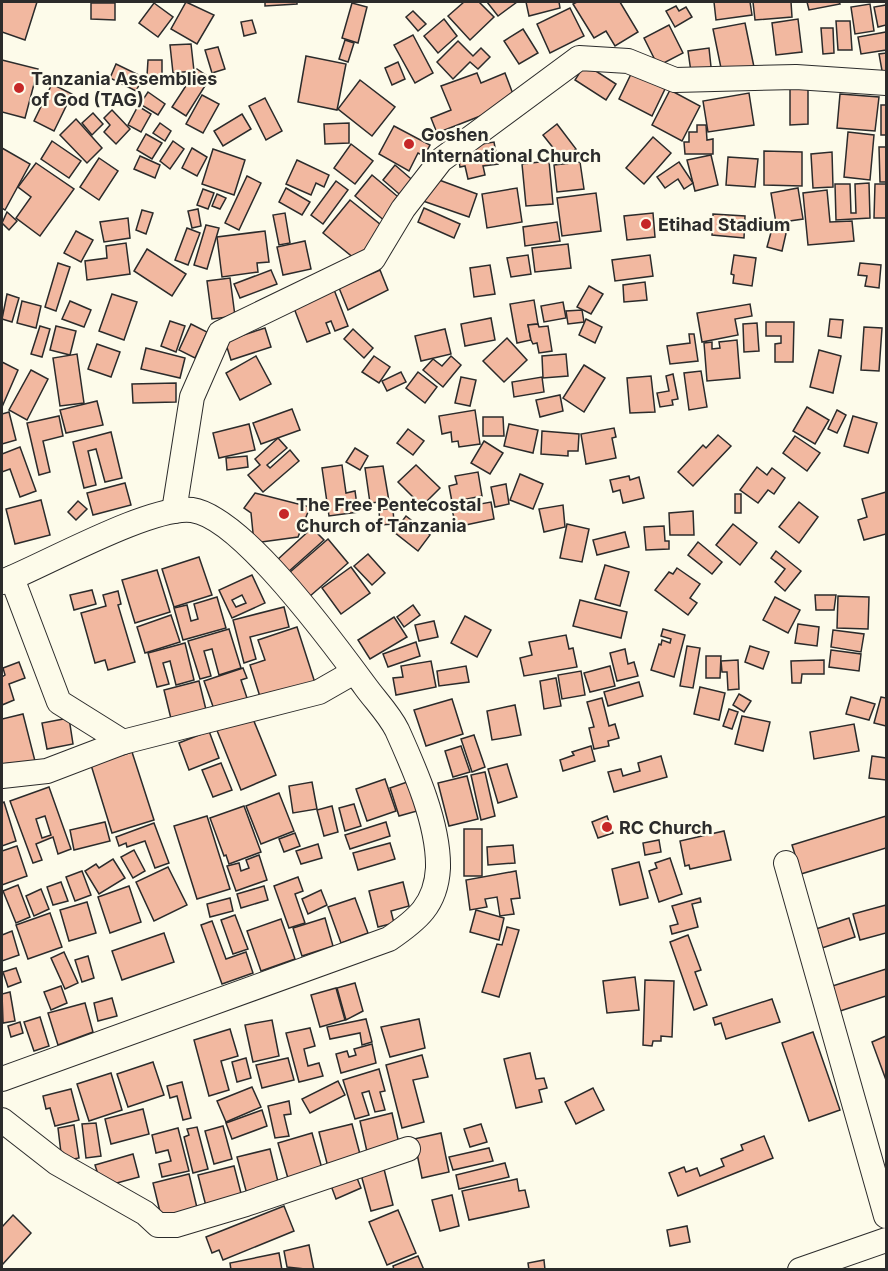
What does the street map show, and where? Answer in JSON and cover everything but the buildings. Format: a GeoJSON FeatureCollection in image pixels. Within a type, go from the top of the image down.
{"type":"FeatureCollection","features":[{"type":"Feature","properties":{"kind":"street"},"geometry":{"type":"LineString","coordinates":[[174,511],[192,397],[219,333],[373,260],[403,208],[441,160],[579,58],[628,61],[675,81],[796,77],[886,83]]}},
{"type":"Feature","properties":{"kind":"street"},"geometry":{"type":"LineString","coordinates":[[2,1079],[389,939],[417,920],[430,901],[438,869],[433,822],[396,728],[325,632],[248,546],[211,517],[192,510],[174,511],[146,519],[7,580],[59,702],[123,742]]}},
{"type":"Feature","properties":{"kind":"street"},"geometry":{"type":"LineString","coordinates":[[2,776],[47,771],[123,742],[319,692],[354,672]]}},
{"type":"Feature","properties":{"kind":"street"},"geometry":{"type":"LineString","coordinates":[[786,863],[886,1216]]}},
{"type":"Feature","properties":{"kind":"street"},"geometry":{"type":"LineString","coordinates":[[2,1119],[57,1163],[145,1214],[158,1225],[176,1225],[246,1204],[408,1149]]}},
{"type":"Feature","properties":{"kind":"street"},"geometry":{"type":"LineString","coordinates":[[800,1269],[886,1240]]}},
{"type":"Feature","properties":{"kind":"place","name":"Tanzania Assemblies of God (TAG)"},"geometry":{"type":"Point","coordinates":[19,88]}},
{"type":"Feature","properties":{"kind":"place","name":"Goshen International Church"},"geometry":{"type":"Point","coordinates":[409,144]}},
{"type":"Feature","properties":{"kind":"place","name":"Etihad Stadium"},"geometry":{"type":"Point","coordinates":[646,224]}},
{"type":"Feature","properties":{"kind":"place","name":"The Free Pentecostal Church of Tanzania"},"geometry":{"type":"Point","coordinates":[284,514]}},
{"type":"Feature","properties":{"kind":"place","name":"RC Church"},"geometry":{"type":"Point","coordinates":[607,827]}}]}
